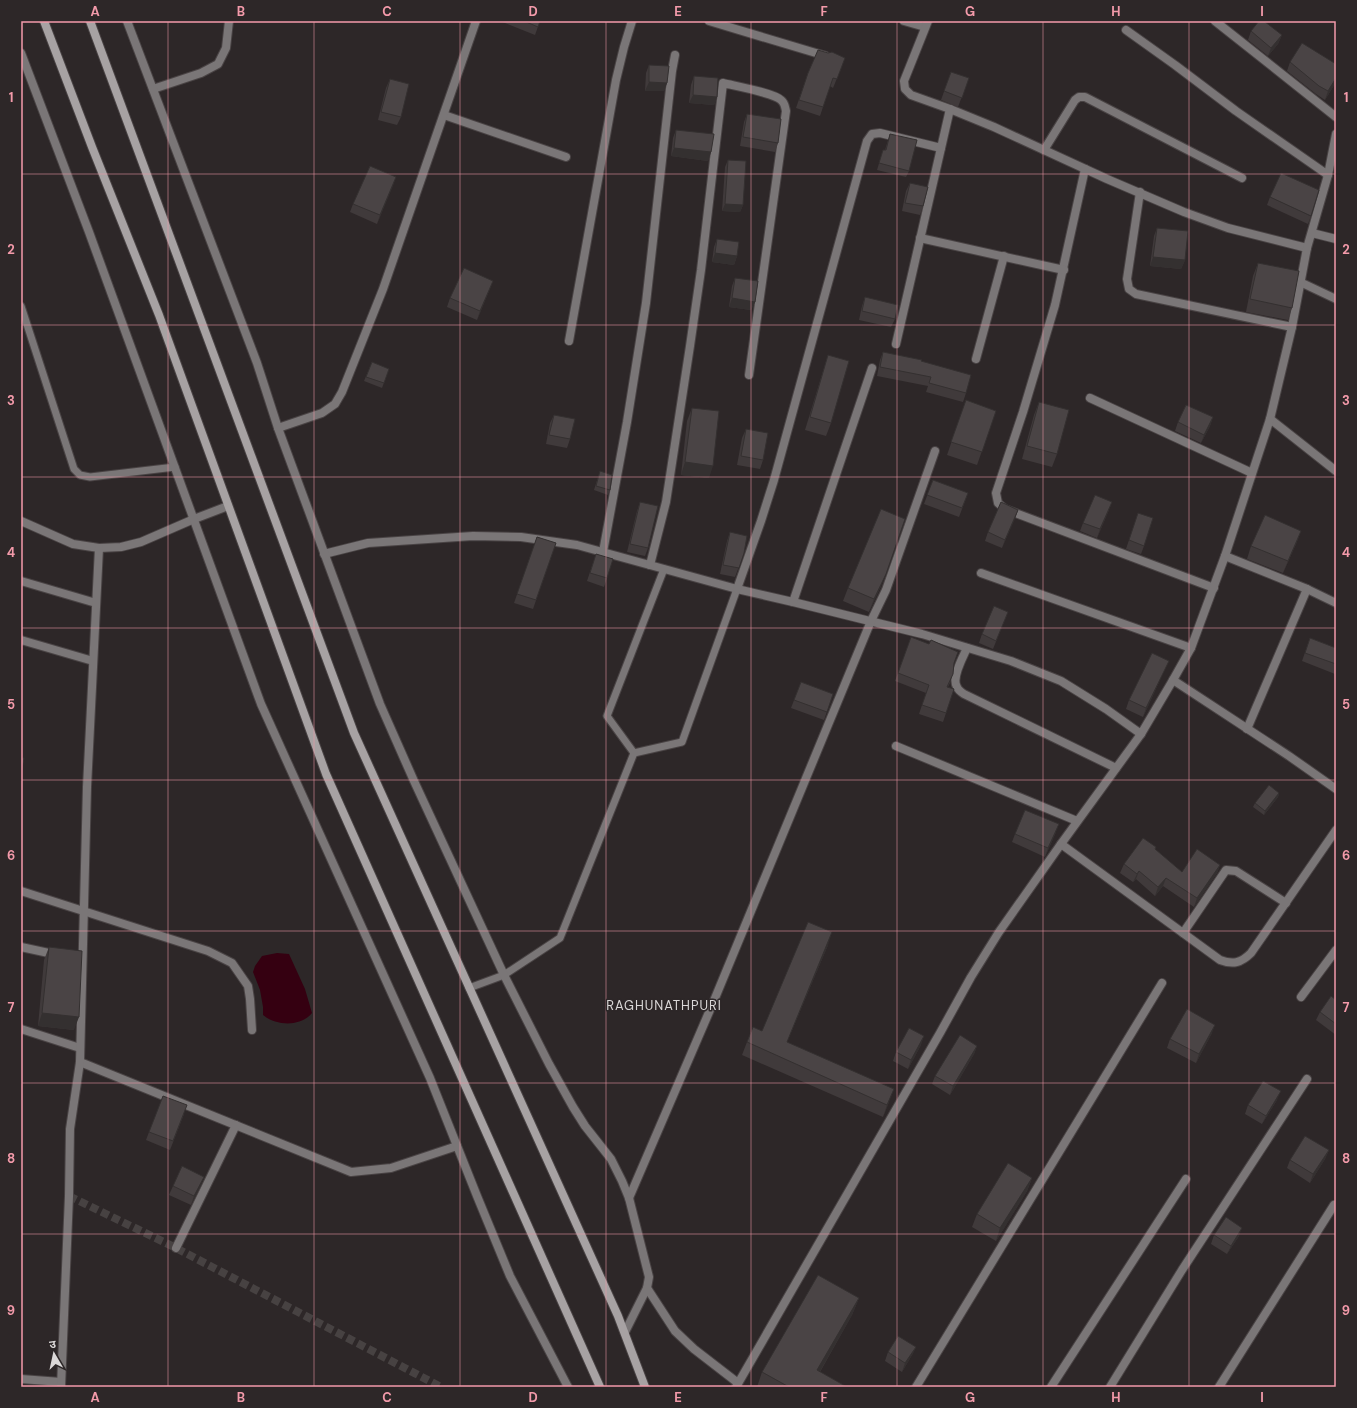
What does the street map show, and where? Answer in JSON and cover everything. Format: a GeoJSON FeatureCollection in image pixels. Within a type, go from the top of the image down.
{"type":"FeatureCollection","features":[{"type":"Feature","properties":{"kind":"main road"},"geometry":{"type":"LineString","coordinates":[[44,21],[159,315],[326,774],[600,1387]]}},
{"type":"Feature","properties":{"kind":"main road"},"geometry":{"type":"LineString","coordinates":[[90,21],[354,734],[625,1332],[645,1387]]}},
{"type":"Feature","properties":{"kind":"street"},"geometry":{"type":"LineString","coordinates":[[128,21],[257,363],[278,428],[380,704],[504,975],[562,1088],[585,1126],[611,1159],[629,1198],[649,1277],[647,1288],[625,1332]]}},
{"type":"Feature","properties":{"kind":"street"},"geometry":{"type":"LineString","coordinates":[[153,89],[201,73],[218,64],[226,48],[229,21]]}},
{"type":"Feature","properties":{"kind":"street"},"geometry":{"type":"LineString","coordinates":[[278,428],[322,413],[335,404],[342,392],[382,289],[476,21]]}},
{"type":"Feature","properties":{"kind":"street"},"geometry":{"type":"LineString","coordinates":[[569,341],[616,80],[632,21]]}},
{"type":"Feature","properties":{"kind":"street"},"geometry":{"type":"LineString","coordinates":[[709,21],[826,56]]}},
{"type":"Feature","properties":{"kind":"street"},"geometry":{"type":"LineString","coordinates":[[904,21],[927,24],[904,81],[905,89],[910,95],[950,109],[1184,212],[1228,228],[1307,248]]}},
{"type":"Feature","properties":{"kind":"street"},"geometry":{"type":"LineString","coordinates":[[1215,21],[1336,117]]}},
{"type":"Feature","properties":{"kind":"street"},"geometry":{"type":"LineString","coordinates":[[1126,30],[1236,111],[1328,175]]}},
{"type":"Feature","properties":{"kind":"street"},"geometry":{"type":"LineString","coordinates":[[21,53],[89,232],[261,704],[430,1078],[510,1276],[568,1387]]}},
{"type":"Feature","properties":{"kind":"street"},"geometry":{"type":"LineString","coordinates":[[603,552],[627,422],[646,303],[675,55]]}},
{"type":"Feature","properties":{"kind":"street"},"geometry":{"type":"LineString","coordinates":[[650,565],[666,502],[690,346],[701,270],[723,83],[771,94],[780,98],[785,104],[786,111],[749,375]]}},
{"type":"Feature","properties":{"kind":"street"},"geometry":{"type":"LineString","coordinates":[[1044,150],[1075,100],[1079,97],[1085,97],[1242,178]]}},
{"type":"Feature","properties":{"kind":"street"},"geometry":{"type":"LineString","coordinates":[[896,344],[950,109]]}},
{"type":"Feature","properties":{"kind":"street"},"geometry":{"type":"LineString","coordinates":[[444,115],[566,157]]}},
{"type":"Feature","properties":{"kind":"street"},"geometry":{"type":"LineString","coordinates":[[737,589],[762,521],[772,487],[867,141],[872,134],[880,132],[941,148]]}},
{"type":"Feature","properties":{"kind":"street"},"geometry":{"type":"LineString","coordinates":[[647,1288],[676,1332],[737,1385],[971,978],[1000,932],[1077,821],[1141,734],[1191,648],[1214,588],[1270,419],[1292,327],[1307,248],[1334,154],[1336,134]]}},
{"type":"Feature","properties":{"kind":"street"},"geometry":{"type":"LineString","coordinates":[[1085,169],[1064,270],[1043,348],[996,493],[998,503],[1005,509],[1214,588]]}},
{"type":"Feature","properties":{"kind":"street"},"geometry":{"type":"LineString","coordinates":[[1140,192],[1127,279],[1129,288],[1136,294],[1292,327]]}},
{"type":"Feature","properties":{"kind":"street"},"geometry":{"type":"LineString","coordinates":[[1312,233],[1336,240]]}},
{"type":"Feature","properties":{"kind":"street"},"geometry":{"type":"LineString","coordinates":[[920,238],[1064,270]]}},
{"type":"Feature","properties":{"kind":"street"},"geometry":{"type":"LineString","coordinates":[[976,359],[1004,256]]}},
{"type":"Feature","properties":{"kind":"street"},"geometry":{"type":"LineString","coordinates":[[1300,282],[1336,299]]}},
{"type":"Feature","properties":{"kind":"street"},"geometry":{"type":"LineString","coordinates":[[793,602],[872,368]]}},
{"type":"Feature","properties":{"kind":"street"},"geometry":{"type":"LineString","coordinates":[[1090,398],[1252,473]]}},
{"type":"Feature","properties":{"kind":"street"},"geometry":{"type":"LineString","coordinates":[[1270,419],[1336,471]]}},
{"type":"Feature","properties":{"kind":"street"},"geometry":{"type":"LineString","coordinates":[[629,1198],[713,1003],[871,621],[886,590],[935,451]]}},
{"type":"Feature","properties":{"kind":"street"},"geometry":{"type":"LineString","coordinates":[[21,520],[73,544],[98,548],[122,547],[141,542],[228,506]]}},
{"type":"Feature","properties":{"kind":"street"},"geometry":{"type":"LineString","coordinates":[[324,554],[368,543],[473,536],[521,537],[577,545],[737,589],[922,634],[1011,660],[1061,681],[1106,709],[1141,734]]}},
{"type":"Feature","properties":{"kind":"street"},"geometry":{"type":"LineString","coordinates":[[21,1378],[61,1384],[69,1196],[70,1129],[80,1062],[75,958],[84,911],[87,795],[98,548]]}},
{"type":"Feature","properties":{"kind":"street"},"geometry":{"type":"LineString","coordinates":[[1225,556],[1336,603]]}},
{"type":"Feature","properties":{"kind":"street"},"geometry":{"type":"LineString","coordinates":[[981,573],[1191,648]]}},
{"type":"Feature","properties":{"kind":"street"},"geometry":{"type":"LineString","coordinates":[[21,581],[96,602]]}},
{"type":"Feature","properties":{"kind":"street"},"geometry":{"type":"LineString","coordinates":[[1247,729],[1306,589]]}},
{"type":"Feature","properties":{"kind":"street"},"geometry":{"type":"LineString","coordinates":[[21,640],[93,661]]}},
{"type":"Feature","properties":{"kind":"street"},"geometry":{"type":"LineString","coordinates":[[967,648],[955,677],[957,688],[964,694],[1116,768]]}},
{"type":"Feature","properties":{"kind":"street"},"geometry":{"type":"LineString","coordinates":[[1173,680],[1288,756],[1336,790]]}},
{"type":"Feature","properties":{"kind":"street"},"geometry":{"type":"LineString","coordinates":[[896,746],[1077,821]]}},
{"type":"Feature","properties":{"kind":"street"},"geometry":{"type":"LineString","coordinates":[[1061,844],[1220,960],[1229,963],[1238,963],[1245,960],[1251,953],[1336,830]]}},
{"type":"Feature","properties":{"kind":"street"},"geometry":{"type":"LineString","coordinates":[[1183,933],[1226,870],[1236,871],[1286,903]]}},
{"type":"Feature","properties":{"kind":"street"},"geometry":{"type":"LineString","coordinates":[[21,891],[208,951],[232,963],[248,986],[252,1030]]}},
{"type":"Feature","properties":{"kind":"street"},"geometry":{"type":"LineString","coordinates":[[21,947],[75,958]]}},
{"type":"Feature","properties":{"kind":"street"},"geometry":{"type":"LineString","coordinates":[[1301,998],[1336,950]]}},
{"type":"Feature","properties":{"kind":"street"},"geometry":{"type":"LineString","coordinates":[[916,1387],[1162,983]]}},
{"type":"Feature","properties":{"kind":"street"},"geometry":{"type":"LineString","coordinates":[[21,1029],[80,1048]]}},
{"type":"Feature","properties":{"kind":"street"},"geometry":{"type":"LineString","coordinates":[[80,1062],[351,1172],[391,1168],[457,1146]]}},
{"type":"Feature","properties":{"kind":"street"},"geometry":{"type":"LineString","coordinates":[[1110,1387],[1182,1270],[1307,1079]]}},
{"type":"Feature","properties":{"kind":"street"},"geometry":{"type":"LineString","coordinates":[[176,1248],[236,1125]]}},
{"type":"Feature","properties":{"kind":"street"},"geometry":{"type":"LineString","coordinates":[[1051,1387],[1186,1179]]}},
{"type":"Feature","properties":{"kind":"street"},"geometry":{"type":"LineString","coordinates":[[1219,1387],[1334,1205]]}},
{"type":"Feature","properties":{"kind":"lane"},"geometry":{"type":"LineString","coordinates":[[21,306],[74,469],[80,475],[90,477],[175,467]]}},
{"type":"Feature","properties":{"kind":"lane"},"geometry":{"type":"LineString","coordinates":[[634,753],[607,716],[664,569]]}},
{"type":"Feature","properties":{"kind":"lane"},"geometry":{"type":"LineString","coordinates":[[634,753],[682,742],[737,589]]}},
{"type":"Feature","properties":{"kind":"lane"},"geometry":{"type":"LineString","coordinates":[[469,988],[504,975],[560,938],[634,753]]}},
{"type":"Feature","properties":{"kind":"shaded area"},"geometry":{"type":"Polygon","coordinates":[[[277,953],[289,954],[305,989],[312,1013],[302,1021],[295,1023],[281,1023],[268,1019],[263,1015],[260,990],[253,972],[262,956],[277,953]]]}},
{"type":"Feature","properties":{"kind":"building"},"geometry":{"type":"Polygon","coordinates":[[[524,21],[540,21],[538,27],[524,21]]]}},
{"type":"Feature","properties":{"kind":"building"},"geometry":{"type":"Polygon","coordinates":[[[1259,21],[1264,21],[1282,35],[1271,48],[1251,31],[1259,21]]]}},
{"type":"Feature","properties":{"kind":"building"},"geometry":{"type":"Polygon","coordinates":[[[1302,43],[1336,64],[1336,78],[1328,91],[1319,86],[1290,62],[1302,43]]]}},
{"type":"Feature","properties":{"kind":"building"},"geometry":{"type":"Polygon","coordinates":[[[818,50],[828,53],[832,52],[845,58],[837,79],[833,78],[823,107],[799,100],[818,50]]]}},
{"type":"Feature","properties":{"kind":"building"},"geometry":{"type":"Polygon","coordinates":[[[649,65],[669,66],[667,83],[649,82],[649,65]]]}},
{"type":"Feature","properties":{"kind":"building"},"geometry":{"type":"Polygon","coordinates":[[[951,72],[969,78],[962,98],[944,91],[951,72]]]}},
{"type":"Feature","properties":{"kind":"building"},"geometry":{"type":"Polygon","coordinates":[[[694,76],[718,78],[717,97],[693,95],[694,76]]]}},
{"type":"Feature","properties":{"kind":"building"},"geometry":{"type":"Polygon","coordinates":[[[390,79],[409,84],[401,117],[381,112],[390,79]]]}},
{"type":"Feature","properties":{"kind":"building"},"geometry":{"type":"Polygon","coordinates":[[[747,114],[781,119],[778,143],[743,137],[747,114]]]}},
{"type":"Feature","properties":{"kind":"building"},"geometry":{"type":"Polygon","coordinates":[[[676,130],[714,134],[711,152],[674,148],[676,130]]]}},
{"type":"Feature","properties":{"kind":"building"},"geometry":{"type":"Polygon","coordinates":[[[890,134],[917,140],[909,171],[879,163],[883,150],[886,150],[890,134]]]}},
{"type":"Feature","properties":{"kind":"building"},"geometry":{"type":"Polygon","coordinates":[[[728,160],[746,161],[743,205],[725,204],[728,160]]]}},
{"type":"Feature","properties":{"kind":"building"},"geometry":{"type":"Polygon","coordinates":[[[370,166],[396,177],[380,215],[353,204],[370,166]]]}},
{"type":"Feature","properties":{"kind":"building"},"geometry":{"type":"Polygon","coordinates":[[[1281,173],[1319,190],[1311,216],[1270,197],[1281,173]]]}},
{"type":"Feature","properties":{"kind":"building"},"geometry":{"type":"Polygon","coordinates":[[[910,183],[928,187],[923,206],[905,203],[910,183]]]}},
{"type":"Feature","properties":{"kind":"building"},"geometry":{"type":"Polygon","coordinates":[[[1157,228],[1188,231],[1185,260],[1153,257],[1157,228]]]}},
{"type":"Feature","properties":{"kind":"building"},"geometry":{"type":"Polygon","coordinates":[[[717,239],[739,242],[737,256],[715,253],[717,239]]]}},
{"type":"Feature","properties":{"kind":"building"},"geometry":{"type":"Polygon","coordinates":[[[1258,263],[1299,271],[1292,308],[1250,299],[1258,263]]]}},
{"type":"Feature","properties":{"kind":"building"},"geometry":{"type":"Polygon","coordinates":[[[464,268],[493,281],[480,311],[450,298],[464,268]]]}},
{"type":"Feature","properties":{"kind":"building"},"geometry":{"type":"Polygon","coordinates":[[[735,278],[758,281],[755,302],[732,298],[735,278]]]}},
{"type":"Feature","properties":{"kind":"building"},"geometry":{"type":"Polygon","coordinates":[[[865,297],[898,305],[895,319],[862,311],[865,297]]]}},
{"type":"Feature","properties":{"kind":"building"},"geometry":{"type":"Polygon","coordinates":[[[883,352],[922,360],[921,361],[971,375],[966,393],[929,383],[931,377],[880,367],[883,352]]]}},
{"type":"Feature","properties":{"kind":"building"},"geometry":{"type":"Polygon","coordinates":[[[828,355],[849,361],[831,423],[810,417],[828,355]]]}},
{"type":"Feature","properties":{"kind":"building"},"geometry":{"type":"Polygon","coordinates":[[[372,362],[389,369],[384,383],[366,377],[372,362]]]}},
{"type":"Feature","properties":{"kind":"building"},"geometry":{"type":"Polygon","coordinates":[[[966,400],[996,411],[982,452],[951,442],[966,400]]]}},
{"type":"Feature","properties":{"kind":"building"},"geometry":{"type":"Polygon","coordinates":[[[1039,402],[1069,410],[1057,454],[1027,446],[1039,402]]]}},
{"type":"Feature","properties":{"kind":"building"},"geometry":{"type":"Polygon","coordinates":[[[1186,405],[1213,417],[1204,435],[1178,422],[1186,405]]]}},
{"type":"Feature","properties":{"kind":"building"},"geometry":{"type":"Polygon","coordinates":[[[692,408],[719,411],[713,466],[685,462],[692,408]]]}},
{"type":"Feature","properties":{"kind":"building"},"geometry":{"type":"Polygon","coordinates":[[[554,415],[575,419],[570,439],[549,435],[554,415]]]}},
{"type":"Feature","properties":{"kind":"building"},"geometry":{"type":"Polygon","coordinates":[[[746,429],[768,433],[763,460],[741,456],[746,429]]]}},
{"type":"Feature","properties":{"kind":"building"},"geometry":{"type":"Polygon","coordinates":[[[600,471],[612,475],[610,490],[596,486],[600,471]]]}},
{"type":"Feature","properties":{"kind":"building"},"geometry":{"type":"Polygon","coordinates":[[[933,480],[968,493],[962,508],[927,495],[933,480]]]}},
{"type":"Feature","properties":{"kind":"building"},"geometry":{"type":"Polygon","coordinates":[[[1095,495],[1112,502],[1100,529],[1083,523],[1095,495]]]}},
{"type":"Feature","properties":{"kind":"building"},"geometry":{"type":"Polygon","coordinates":[[[640,502],[658,506],[648,548],[630,544],[640,502]]]}},
{"type":"Feature","properties":{"kind":"building"},"geometry":{"type":"Polygon","coordinates":[[[1001,502],[1018,510],[1005,540],[988,532],[1001,502]]]}},
{"type":"Feature","properties":{"kind":"building"},"geometry":{"type":"Polygon","coordinates":[[[881,509],[905,519],[886,574],[874,599],[848,588],[881,509]]]}},
{"type":"Feature","properties":{"kind":"building"},"geometry":{"type":"Polygon","coordinates":[[[1138,513],[1153,518],[1144,546],[1129,540],[1138,513]]]}},
{"type":"Feature","properties":{"kind":"building"},"geometry":{"type":"Polygon","coordinates":[[[1265,515],[1301,531],[1288,561],[1251,546],[1265,515]]]}},
{"type":"Feature","properties":{"kind":"building"},"geometry":{"type":"Polygon","coordinates":[[[730,532],[747,536],[744,553],[739,568],[723,565],[730,532]]]}},
{"type":"Feature","properties":{"kind":"building"},"geometry":{"type":"Polygon","coordinates":[[[537,537],[556,543],[536,600],[517,594],[537,537]]]}},
{"type":"Feature","properties":{"kind":"building"},"geometry":{"type":"Polygon","coordinates":[[[596,554],[613,559],[607,578],[590,573],[596,554]]]}},
{"type":"Feature","properties":{"kind":"building"},"geometry":{"type":"Polygon","coordinates":[[[994,606],[1008,612],[996,641],[982,634],[994,606]]]}},
{"type":"Feature","properties":{"kind":"building"},"geometry":{"type":"Polygon","coordinates":[[[911,637],[929,644],[931,640],[958,652],[954,663],[953,674],[947,687],[954,689],[946,713],[922,705],[929,685],[898,673],[911,637]]]}},
{"type":"Feature","properties":{"kind":"building"},"geometry":{"type":"Polygon","coordinates":[[[1310,638],[1336,648],[1336,664],[1305,653],[1310,638]]]}},
{"type":"Feature","properties":{"kind":"building"},"geometry":{"type":"Polygon","coordinates":[[[1152,653],[1169,661],[1146,708],[1129,700],[1152,653]]]}},
{"type":"Feature","properties":{"kind":"building"},"geometry":{"type":"Polygon","coordinates":[[[801,682],[833,694],[827,712],[794,700],[801,682]]]}},
{"type":"Feature","properties":{"kind":"building"},"geometry":{"type":"Polygon","coordinates":[[[21,758],[24,758],[21,774],[21,758]]]}},
{"type":"Feature","properties":{"kind":"building"},"geometry":{"type":"Polygon","coordinates":[[[1269,785],[1279,793],[1265,811],[1255,803],[1269,785]]]}},
{"type":"Feature","properties":{"kind":"building"},"geometry":{"type":"Polygon","coordinates":[[[1025,810],[1059,824],[1048,848],[1015,834],[1025,810]]]}},
{"type":"Feature","properties":{"kind":"building"},"geometry":{"type":"Polygon","coordinates":[[[1143,838],[1156,847],[1155,849],[1182,872],[1197,849],[1220,865],[1197,898],[1166,878],[1158,887],[1139,871],[1137,874],[1124,864],[1143,838]]]}},
{"type":"Feature","properties":{"kind":"building"},"geometry":{"type":"Polygon","coordinates":[[[808,922],[832,932],[787,1042],[894,1089],[887,1105],[747,1042],[753,1027],[762,1031],[808,922]]]}},
{"type":"Feature","properties":{"kind":"building"},"geometry":{"type":"Polygon","coordinates":[[[49,947],[82,951],[79,1017],[42,1013],[49,947]]]}},
{"type":"Feature","properties":{"kind":"building"},"geometry":{"type":"Polygon","coordinates":[[[1331,996],[1336,1000],[1336,1024],[1320,1012],[1331,996]]]}},
{"type":"Feature","properties":{"kind":"building"},"geometry":{"type":"Polygon","coordinates":[[[1187,1009],[1215,1025],[1199,1054],[1170,1039],[1187,1009]]]}},
{"type":"Feature","properties":{"kind":"building"},"geometry":{"type":"Polygon","coordinates":[[[909,1028],[924,1036],[911,1060],[896,1052],[909,1028]]]}},
{"type":"Feature","properties":{"kind":"building"},"geometry":{"type":"Polygon","coordinates":[[[960,1035],[977,1046],[953,1086],[935,1076],[960,1035]]]}},
{"type":"Feature","properties":{"kind":"building"},"geometry":{"type":"Polygon","coordinates":[[[1263,1081],[1281,1091],[1266,1116],[1248,1105],[1263,1081]]]}},
{"type":"Feature","properties":{"kind":"building"},"geometry":{"type":"Polygon","coordinates":[[[163,1096],[187,1105],[173,1141],[149,1132],[163,1096]]]}},
{"type":"Feature","properties":{"kind":"building"},"geometry":{"type":"Polygon","coordinates":[[[1305,1136],[1329,1150],[1313,1174],[1290,1160],[1305,1136]]]}},
{"type":"Feature","properties":{"kind":"building"},"geometry":{"type":"Polygon","coordinates":[[[1008,1163],[1032,1178],[1000,1228],[977,1214],[1008,1163]]]}},
{"type":"Feature","properties":{"kind":"building"},"geometry":{"type":"Polygon","coordinates":[[[182,1166],[204,1177],[194,1196],[173,1186],[182,1166]]]}},
{"type":"Feature","properties":{"kind":"building"},"geometry":{"type":"Polygon","coordinates":[[[1226,1217],[1242,1228],[1231,1246],[1214,1235],[1226,1217]]]}},
{"type":"Feature","properties":{"kind":"building"},"geometry":{"type":"Polygon","coordinates":[[[818,1275],[859,1298],[817,1370],[847,1387],[789,1387],[762,1372],[818,1275]]]}},
{"type":"Feature","properties":{"kind":"building"},"geometry":{"type":"Polygon","coordinates":[[[898,1336],[916,1347],[905,1363],[888,1352],[898,1336]]]}},
{"type":"Feature","properties":{"kind":"tunnel"},"geometry":{"type":"LineString","coordinates":[[69,1196],[176,1248],[441,1387]]}},
{"type":"Feature","properties":{"kind":"district","name":"RAGHUNATHPURI"},"geometry":{"type":"Point","coordinates":[664,1005]}}]}
